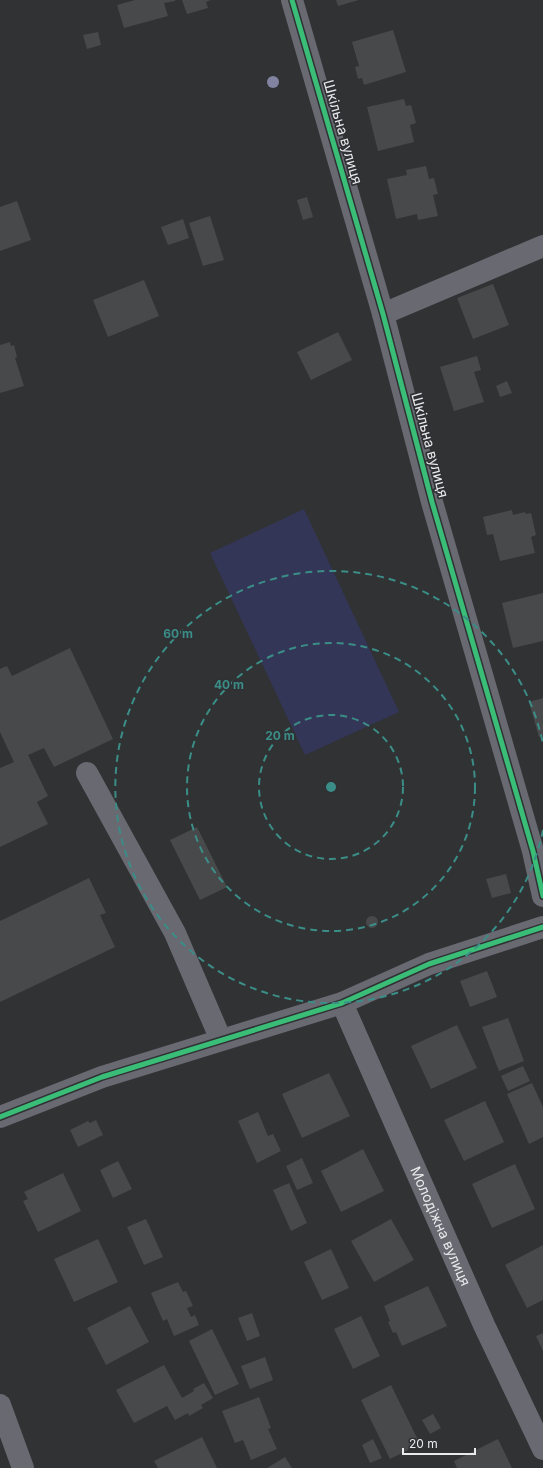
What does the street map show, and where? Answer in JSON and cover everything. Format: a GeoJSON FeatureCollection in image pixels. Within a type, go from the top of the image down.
{"type":"FeatureCollection","features":[{"type":"Feature","properties":{"kind":"street","name":"Шкільна вулиця"},"geometry":{"type":"LineString","coordinates":[[292,0],[383,314],[432,502],[533,851],[543,896]]}},
{"type":"Feature","properties":{"kind":"street"},"geometry":{"type":"LineString","coordinates":[[383,314],[543,246]]}},
{"type":"Feature","properties":{"kind":"street"},"geometry":{"type":"LineString","coordinates":[[87,773],[175,933],[221,1040]]}},
{"type":"Feature","properties":{"kind":"street"},"geometry":{"type":"LineString","coordinates":[[0,1117],[102,1077],[342,1003],[429,964],[543,927]]}},
{"type":"Feature","properties":{"kind":"street","name":"Молодіжна вулиця"},"geometry":{"type":"LineString","coordinates":[[342,1003],[481,1318],[543,1449]]}},
{"type":"Feature","properties":{"kind":"street"},"geometry":{"type":"LineString","coordinates":[[0,1405],[23,1468]]}},
{"type":"Feature","properties":{"kind":"shaded area"},"geometry":{"type":"Polygon","coordinates":[[[304,509],[399,712],[305,755],[210,553],[304,509]]]}},
{"type":"Feature","properties":{"kind":"building"},"geometry":{"type":"Polygon","coordinates":[[[135,0],[175,1],[164,3],[168,16],[124,28],[117,5],[135,0]]]}},
{"type":"Feature","properties":{"kind":"building"},"geometry":{"type":"Polygon","coordinates":[[[182,0],[211,0],[206,2],[208,8],[187,14],[182,0]]]}},
{"type":"Feature","properties":{"kind":"building"},"geometry":{"type":"Polygon","coordinates":[[[336,0],[359,0],[338,6],[336,0]]]}},
{"type":"Feature","properties":{"kind":"building"},"geometry":{"type":"Polygon","coordinates":[[[393,30],[406,72],[364,85],[362,78],[358,79],[355,67],[359,66],[352,42],[393,30]]]}},
{"type":"Feature","properties":{"kind":"building"},"geometry":{"type":"Polygon","coordinates":[[[98,32],[101,45],[87,49],[83,35],[98,32]]]}},
{"type":"Feature","properties":{"kind":"building"},"geometry":{"type":"Polygon","coordinates":[[[404,99],[406,106],[411,105],[416,123],[410,125],[414,142],[378,151],[367,107],[404,99]]]}},
{"type":"Feature","properties":{"kind":"building"},"geometry":{"type":"Polygon","coordinates":[[[426,166],[429,179],[434,178],[438,194],[433,195],[438,216],[418,220],[417,214],[396,219],[387,179],[407,175],[406,170],[426,166]]]}},
{"type":"Feature","properties":{"kind":"building"},"geometry":{"type":"Polygon","coordinates":[[[307,197],[313,217],[303,220],[297,200],[307,197]]]}},
{"type":"Feature","properties":{"kind":"building"},"geometry":{"type":"Polygon","coordinates":[[[17,201],[31,240],[0,251],[0,207],[17,201]]]}},
{"type":"Feature","properties":{"kind":"building"},"geometry":{"type":"Polygon","coordinates":[[[210,216],[224,260],[203,266],[189,223],[210,216]]]}},
{"type":"Feature","properties":{"kind":"building"},"geometry":{"type":"Polygon","coordinates":[[[183,219],[189,238],[168,245],[161,227],[183,219]]]}},
{"type":"Feature","properties":{"kind":"building"},"geometry":{"type":"Polygon","coordinates":[[[144,280],[159,316],[108,337],[93,300],[144,280]]]}},
{"type":"Feature","properties":{"kind":"building"},"geometry":{"type":"Polygon","coordinates":[[[493,284],[509,325],[473,339],[457,298],[493,284]]]}},
{"type":"Feature","properties":{"kind":"building"},"geometry":{"type":"Polygon","coordinates":[[[338,332],[352,360],[311,380],[297,352],[338,332]]]}},
{"type":"Feature","properties":{"kind":"building"},"geometry":{"type":"Polygon","coordinates":[[[10,342],[11,346],[14,345],[17,357],[15,358],[24,386],[0,393],[0,345],[10,342]]]}},
{"type":"Feature","properties":{"kind":"building"},"geometry":{"type":"Polygon","coordinates":[[[477,356],[481,370],[474,372],[484,402],[454,411],[440,367],[477,356]]]}},
{"type":"Feature","properties":{"kind":"building"},"geometry":{"type":"Polygon","coordinates":[[[507,381],[512,393],[500,397],[496,386],[507,381]]]}},
{"type":"Feature","properties":{"kind":"building"},"geometry":{"type":"Polygon","coordinates":[[[512,510],[513,515],[525,512],[526,514],[531,513],[536,535],[531,537],[535,553],[500,561],[493,534],[487,535],[483,517],[512,510]]]}},
{"type":"Feature","properties":{"kind":"building"},"geometry":{"type":"Polygon","coordinates":[[[543,593],[543,641],[513,648],[502,603],[543,593]]]}},
{"type":"Feature","properties":{"kind":"building"},"geometry":{"type":"Polygon","coordinates":[[[70,648],[113,739],[54,767],[44,748],[28,755],[48,796],[37,802],[48,824],[0,847],[0,768],[14,762],[0,732],[0,669],[7,666],[12,676],[70,648]]]}},
{"type":"Feature","properties":{"kind":"building"},"geometry":{"type":"Polygon","coordinates":[[[543,698],[543,736],[539,737],[529,702],[543,698]]]}},
{"type":"Feature","properties":{"kind":"building"},"geometry":{"type":"Polygon","coordinates":[[[197,827],[227,887],[200,900],[170,840],[197,827]]]}},
{"type":"Feature","properties":{"kind":"building"},"geometry":{"type":"Polygon","coordinates":[[[506,874],[511,893],[492,898],[486,879],[506,874]]]}},
{"type":"Feature","properties":{"kind":"building"},"geometry":{"type":"Polygon","coordinates":[[[89,878],[106,913],[100,915],[115,947],[0,1002],[0,921],[89,878]]]}},
{"type":"Feature","properties":{"kind":"building"},"geometry":{"type":"Polygon","coordinates":[[[370,916],[374,916],[378,922],[374,928],[370,928],[366,924],[366,920],[370,916]]]}},
{"type":"Feature","properties":{"kind":"building"},"geometry":{"type":"Polygon","coordinates":[[[487,971],[497,997],[470,1007],[460,981],[487,971]]]}},
{"type":"Feature","properties":{"kind":"building"},"geometry":{"type":"Polygon","coordinates":[[[508,1018],[524,1061],[499,1071],[482,1027],[508,1018]]]}},
{"type":"Feature","properties":{"kind":"building"},"geometry":{"type":"Polygon","coordinates":[[[457,1025],[477,1068],[431,1089],[411,1046],[457,1025]]]}},
{"type":"Feature","properties":{"kind":"building"},"geometry":{"type":"Polygon","coordinates":[[[523,1066],[530,1081],[508,1091],[501,1076],[523,1066]]]}},
{"type":"Feature","properties":{"kind":"building"},"geometry":{"type":"Polygon","coordinates":[[[329,1073],[350,1116],[302,1138],[282,1094],[329,1073]]]}},
{"type":"Feature","properties":{"kind":"building"},"geometry":{"type":"Polygon","coordinates":[[[532,1083],[543,1107],[543,1137],[529,1144],[507,1094],[532,1083]]]}},
{"type":"Feature","properties":{"kind":"building"},"geometry":{"type":"Polygon","coordinates":[[[485,1101],[504,1142],[464,1161],[444,1120],[485,1101]]]}},
{"type":"Feature","properties":{"kind":"building"},"geometry":{"type":"Polygon","coordinates":[[[258,1112],[268,1136],[273,1134],[281,1151],[257,1163],[238,1121],[258,1112]]]}},
{"type":"Feature","properties":{"kind":"building"},"geometry":{"type":"Polygon","coordinates":[[[96,1120],[103,1135],[78,1147],[70,1130],[88,1121],[90,1123],[96,1120]]]}},
{"type":"Feature","properties":{"kind":"building"},"geometry":{"type":"Polygon","coordinates":[[[363,1149],[384,1191],[341,1212],[321,1171],[363,1149]]]}},
{"type":"Feature","properties":{"kind":"building"},"geometry":{"type":"Polygon","coordinates":[[[302,1158],[313,1183],[297,1190],[286,1166],[302,1158]]]}},
{"type":"Feature","properties":{"kind":"building"},"geometry":{"type":"Polygon","coordinates":[[[118,1161],[132,1189],[113,1198],[100,1170],[118,1161]]]}},
{"type":"Feature","properties":{"kind":"building"},"geometry":{"type":"Polygon","coordinates":[[[515,1164],[535,1209],[492,1228],[472,1184],[515,1164]]]}},
{"type":"Feature","properties":{"kind":"building"},"geometry":{"type":"Polygon","coordinates":[[[63,1173],[81,1211],[38,1232],[23,1201],[28,1199],[24,1192],[63,1173]]]}},
{"type":"Feature","properties":{"kind":"building"},"geometry":{"type":"Polygon","coordinates":[[[289,1183],[307,1223],[291,1231],[273,1190],[289,1183]]]}},
{"type":"Feature","properties":{"kind":"building"},"geometry":{"type":"Polygon","coordinates":[[[146,1219],[163,1257],[144,1265],[127,1227],[146,1219]]]}},
{"type":"Feature","properties":{"kind":"building"},"geometry":{"type":"Polygon","coordinates":[[[391,1219],[414,1260],[374,1282],[351,1241],[391,1219]]]}},
{"type":"Feature","properties":{"kind":"building"},"geometry":{"type":"Polygon","coordinates":[[[98,1239],[118,1282],[74,1302],[54,1259],[98,1239]]]}},
{"type":"Feature","properties":{"kind":"building"},"geometry":{"type":"Polygon","coordinates":[[[543,1245],[543,1300],[527,1308],[505,1265],[543,1245]]]}},
{"type":"Feature","properties":{"kind":"building"},"geometry":{"type":"Polygon","coordinates":[[[331,1249],[349,1288],[322,1300],[304,1262],[331,1249]]]}},
{"type":"Feature","properties":{"kind":"building"},"geometry":{"type":"Polygon","coordinates":[[[178,1282],[183,1292],[186,1291],[193,1306],[187,1308],[191,1317],[195,1315],[199,1325],[174,1336],[167,1319],[163,1321],[151,1293],[178,1282]]]}},
{"type":"Feature","properties":{"kind":"building"},"geometry":{"type":"Polygon","coordinates":[[[428,1286],[447,1326],[402,1346],[396,1332],[393,1333],[388,1322],[390,1321],[384,1306],[428,1286]]]}},
{"type":"Feature","properties":{"kind":"building"},"geometry":{"type":"Polygon","coordinates":[[[130,1306],[149,1342],[106,1365],[87,1328],[130,1306]]]}},
{"type":"Feature","properties":{"kind":"building"},"geometry":{"type":"Polygon","coordinates":[[[252,1313],[260,1336],[247,1341],[238,1318],[252,1313]]]}},
{"type":"Feature","properties":{"kind":"building"},"geometry":{"type":"Polygon","coordinates":[[[361,1316],[380,1356],[353,1369],[334,1329],[361,1316]]]}},
{"type":"Feature","properties":{"kind":"building"},"geometry":{"type":"Polygon","coordinates":[[[212,1329],[239,1384],[215,1395],[189,1341],[212,1329]]]}},
{"type":"Feature","properties":{"kind":"building"},"geometry":{"type":"Polygon","coordinates":[[[543,1333],[543,1351],[536,1336],[543,1333]]]}},
{"type":"Feature","properties":{"kind":"building"},"geometry":{"type":"Polygon","coordinates":[[[265,1357],[273,1380],[250,1389],[241,1366],[265,1357]]]}},
{"type":"Feature","properties":{"kind":"building"},"geometry":{"type":"Polygon","coordinates":[[[164,1365],[182,1398],[194,1391],[193,1389],[204,1383],[213,1398],[201,1405],[203,1408],[189,1416],[188,1413],[175,1420],[167,1406],[134,1423],[116,1390],[164,1365]]]}},
{"type":"Feature","properties":{"kind":"building"},"geometry":{"type":"Polygon","coordinates":[[[391,1385],[420,1444],[390,1459],[361,1400],[391,1385]]]}},
{"type":"Feature","properties":{"kind":"building"},"geometry":{"type":"Polygon","coordinates":[[[259,1397],[271,1428],[268,1429],[277,1449],[251,1460],[243,1440],[235,1443],[222,1411],[259,1397]]]}},
{"type":"Feature","properties":{"kind":"building"},"geometry":{"type":"Polygon","coordinates":[[[433,1414],[441,1428],[430,1434],[422,1420],[433,1414]]]}},
{"type":"Feature","properties":{"kind":"building"},"geometry":{"type":"Polygon","coordinates":[[[202,1437],[217,1468],[158,1468],[154,1461],[202,1437]]]}},
{"type":"Feature","properties":{"kind":"building"},"geometry":{"type":"Polygon","coordinates":[[[373,1439],[382,1458],[370,1463],[362,1445],[373,1439]]]}},
{"type":"Feature","properties":{"kind":"building"},"geometry":{"type":"Polygon","coordinates":[[[498,1439],[512,1468],[457,1468],[454,1461],[498,1439]]]}},
{"type":"Feature","properties":{"kind":"building"},"geometry":{"type":"Polygon","coordinates":[[[285,1457],[292,1468],[267,1468],[285,1457]]]}},
{"type":"Feature","properties":{"kind":"cycle path"},"geometry":{"type":"LineString","coordinates":[[292,0],[383,314],[432,502],[533,851],[543,896]]}},
{"type":"Feature","properties":{"kind":"cycle path"},"geometry":{"type":"LineString","coordinates":[[0,1117],[102,1077],[342,1003],[429,964],[543,927]]}}]}
